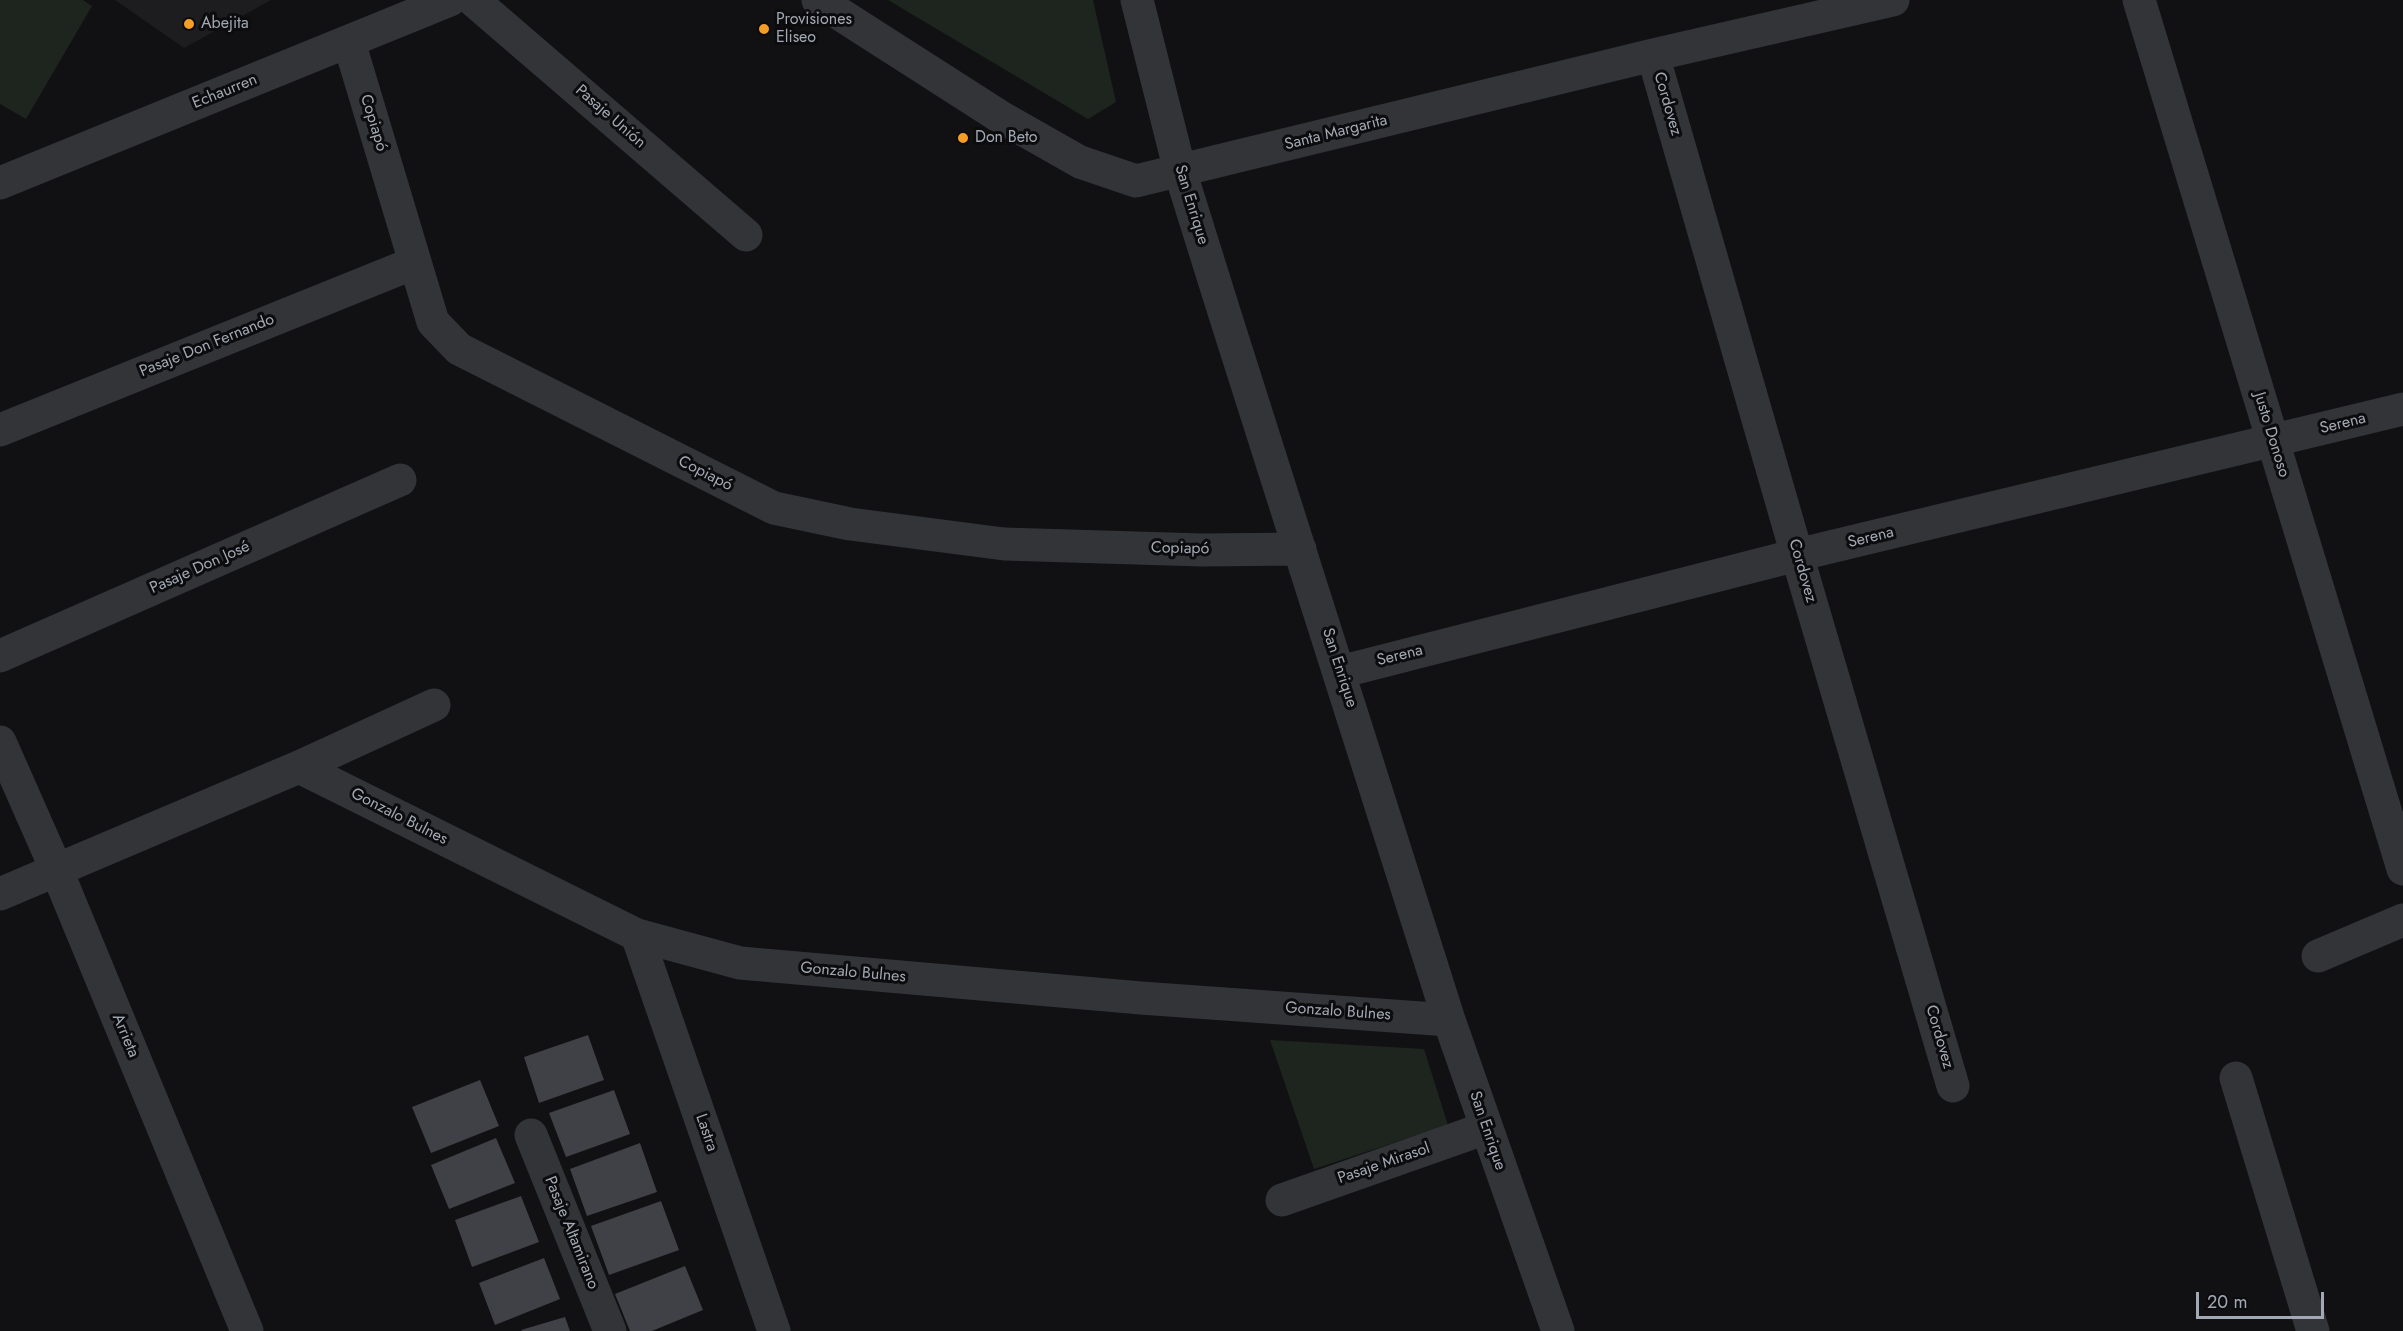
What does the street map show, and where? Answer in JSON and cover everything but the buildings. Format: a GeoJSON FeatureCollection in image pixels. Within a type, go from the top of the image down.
{"type":"FeatureCollection","features":[{"type":"Feature","properties":{"kind":"street","name":"Echaurren"},"geometry":{"type":"LineString","coordinates":[[0,183],[450,0]]}},
{"type":"Feature","properties":{"kind":"street","name":"Pasaje Unión"},"geometry":{"type":"LineString","coordinates":[[473,0],[746,235]]}},
{"type":"Feature","properties":{"kind":"street","name":"Santa Margarita"},"geometry":{"type":"LineString","coordinates":[[818,0],[999,116],[1080,162],[1136,181],[1653,55],[1893,0]]}},
{"type":"Feature","properties":{"kind":"street","name":"San Enrique"},"geometry":{"type":"LineString","coordinates":[[1137,0],[1180,171],[1449,1020],[1558,1331]]}},
{"type":"Feature","properties":{"kind":"street","name":"Justo Donoso"},"geometry":{"type":"LineString","coordinates":[[2139,0],[2403,869]]}},
{"type":"Feature","properties":{"kind":"street","name":"Copiapó"},"geometry":{"type":"LineString","coordinates":[[349,42],[433,322],[459,349],[774,508],[850,524],[1004,544],[1202,550],[1300,549]]}},
{"type":"Feature","properties":{"kind":"street","name":"Cordovez"},"geometry":{"type":"LineString","coordinates":[[1653,55],[1953,1086]]}},
{"type":"Feature","properties":{"kind":"street","name":"Pasaje Don Fernando"},"geometry":{"type":"LineString","coordinates":[[0,430],[414,263]]}},
{"type":"Feature","properties":{"kind":"street","name":"Serena"},"geometry":{"type":"LineString","coordinates":[[1340,672],[1797,555],[2403,409]]}},
{"type":"Feature","properties":{"kind":"street","name":"Pasaje Don José"},"geometry":{"type":"LineString","coordinates":[[0,656],[400,480]]}},
{"type":"Feature","properties":{"kind":"street"},"geometry":{"type":"LineString","coordinates":[[0,894],[300,767],[434,705]]}},
{"type":"Feature","properties":{"kind":"street","name":"Arrieta"},"geometry":{"type":"LineString","coordinates":[[0,742],[57,871],[247,1331]]}},
{"type":"Feature","properties":{"kind":"street","name":"Gonzalo Bulnes"},"geometry":{"type":"LineString","coordinates":[[300,767],[637,935],[740,963],[1141,998],[1449,1020]]}},
{"type":"Feature","properties":{"kind":"street"},"geometry":{"type":"LineString","coordinates":[[2318,956],[2403,920]]}},
{"type":"Feature","properties":{"kind":"street","name":"Lastra"},"geometry":{"type":"LineString","coordinates":[[637,935],[767,1329]]}},
{"type":"Feature","properties":{"kind":"street"},"geometry":{"type":"LineString","coordinates":[[2236,1078],[2313,1331]]}},
{"type":"Feature","properties":{"kind":"street","name":"Pasaje Mirasol"},"geometry":{"type":"LineString","coordinates":[[1282,1200],[1485,1128]]}},
{"type":"Feature","properties":{"kind":"street","name":"Pasaje Altamirano"},"geometry":{"type":"LineString","coordinates":[[531,1135],[610,1331]]}},
{"type":"Feature","properties":{"kind":"shaded area"},"geometry":{"type":"Polygon","coordinates":[[[0,0],[83,0],[92,6],[26,119],[0,104],[0,0]]]}},
{"type":"Feature","properties":{"kind":"shaded area","name":"Abejita"},"geometry":{"type":"Polygon","coordinates":[[[115,0],[271,0],[184,48],[115,0]]]}},
{"type":"Feature","properties":{"kind":"shaded area"},"geometry":{"type":"Polygon","coordinates":[[[888,0],[1093,0],[1116,102],[1088,119],[888,0]]]}},
{"type":"Feature","properties":{"kind":"shaded area"},"geometry":{"type":"Polygon","coordinates":[[[1270,1040],[1424,1049],[1448,1125],[1314,1169],[1270,1040]]]}},
{"type":"Feature","properties":{"kind":"place","name":"Abejita"},"geometry":{"type":"Point","coordinates":[189,24]}},
{"type":"Feature","properties":{"kind":"place","name":"Provisiones Eliseo"},"geometry":{"type":"Point","coordinates":[764,29]}},
{"type":"Feature","properties":{"kind":"place","name":"Don Beto"},"geometry":{"type":"Point","coordinates":[963,138]}}]}
